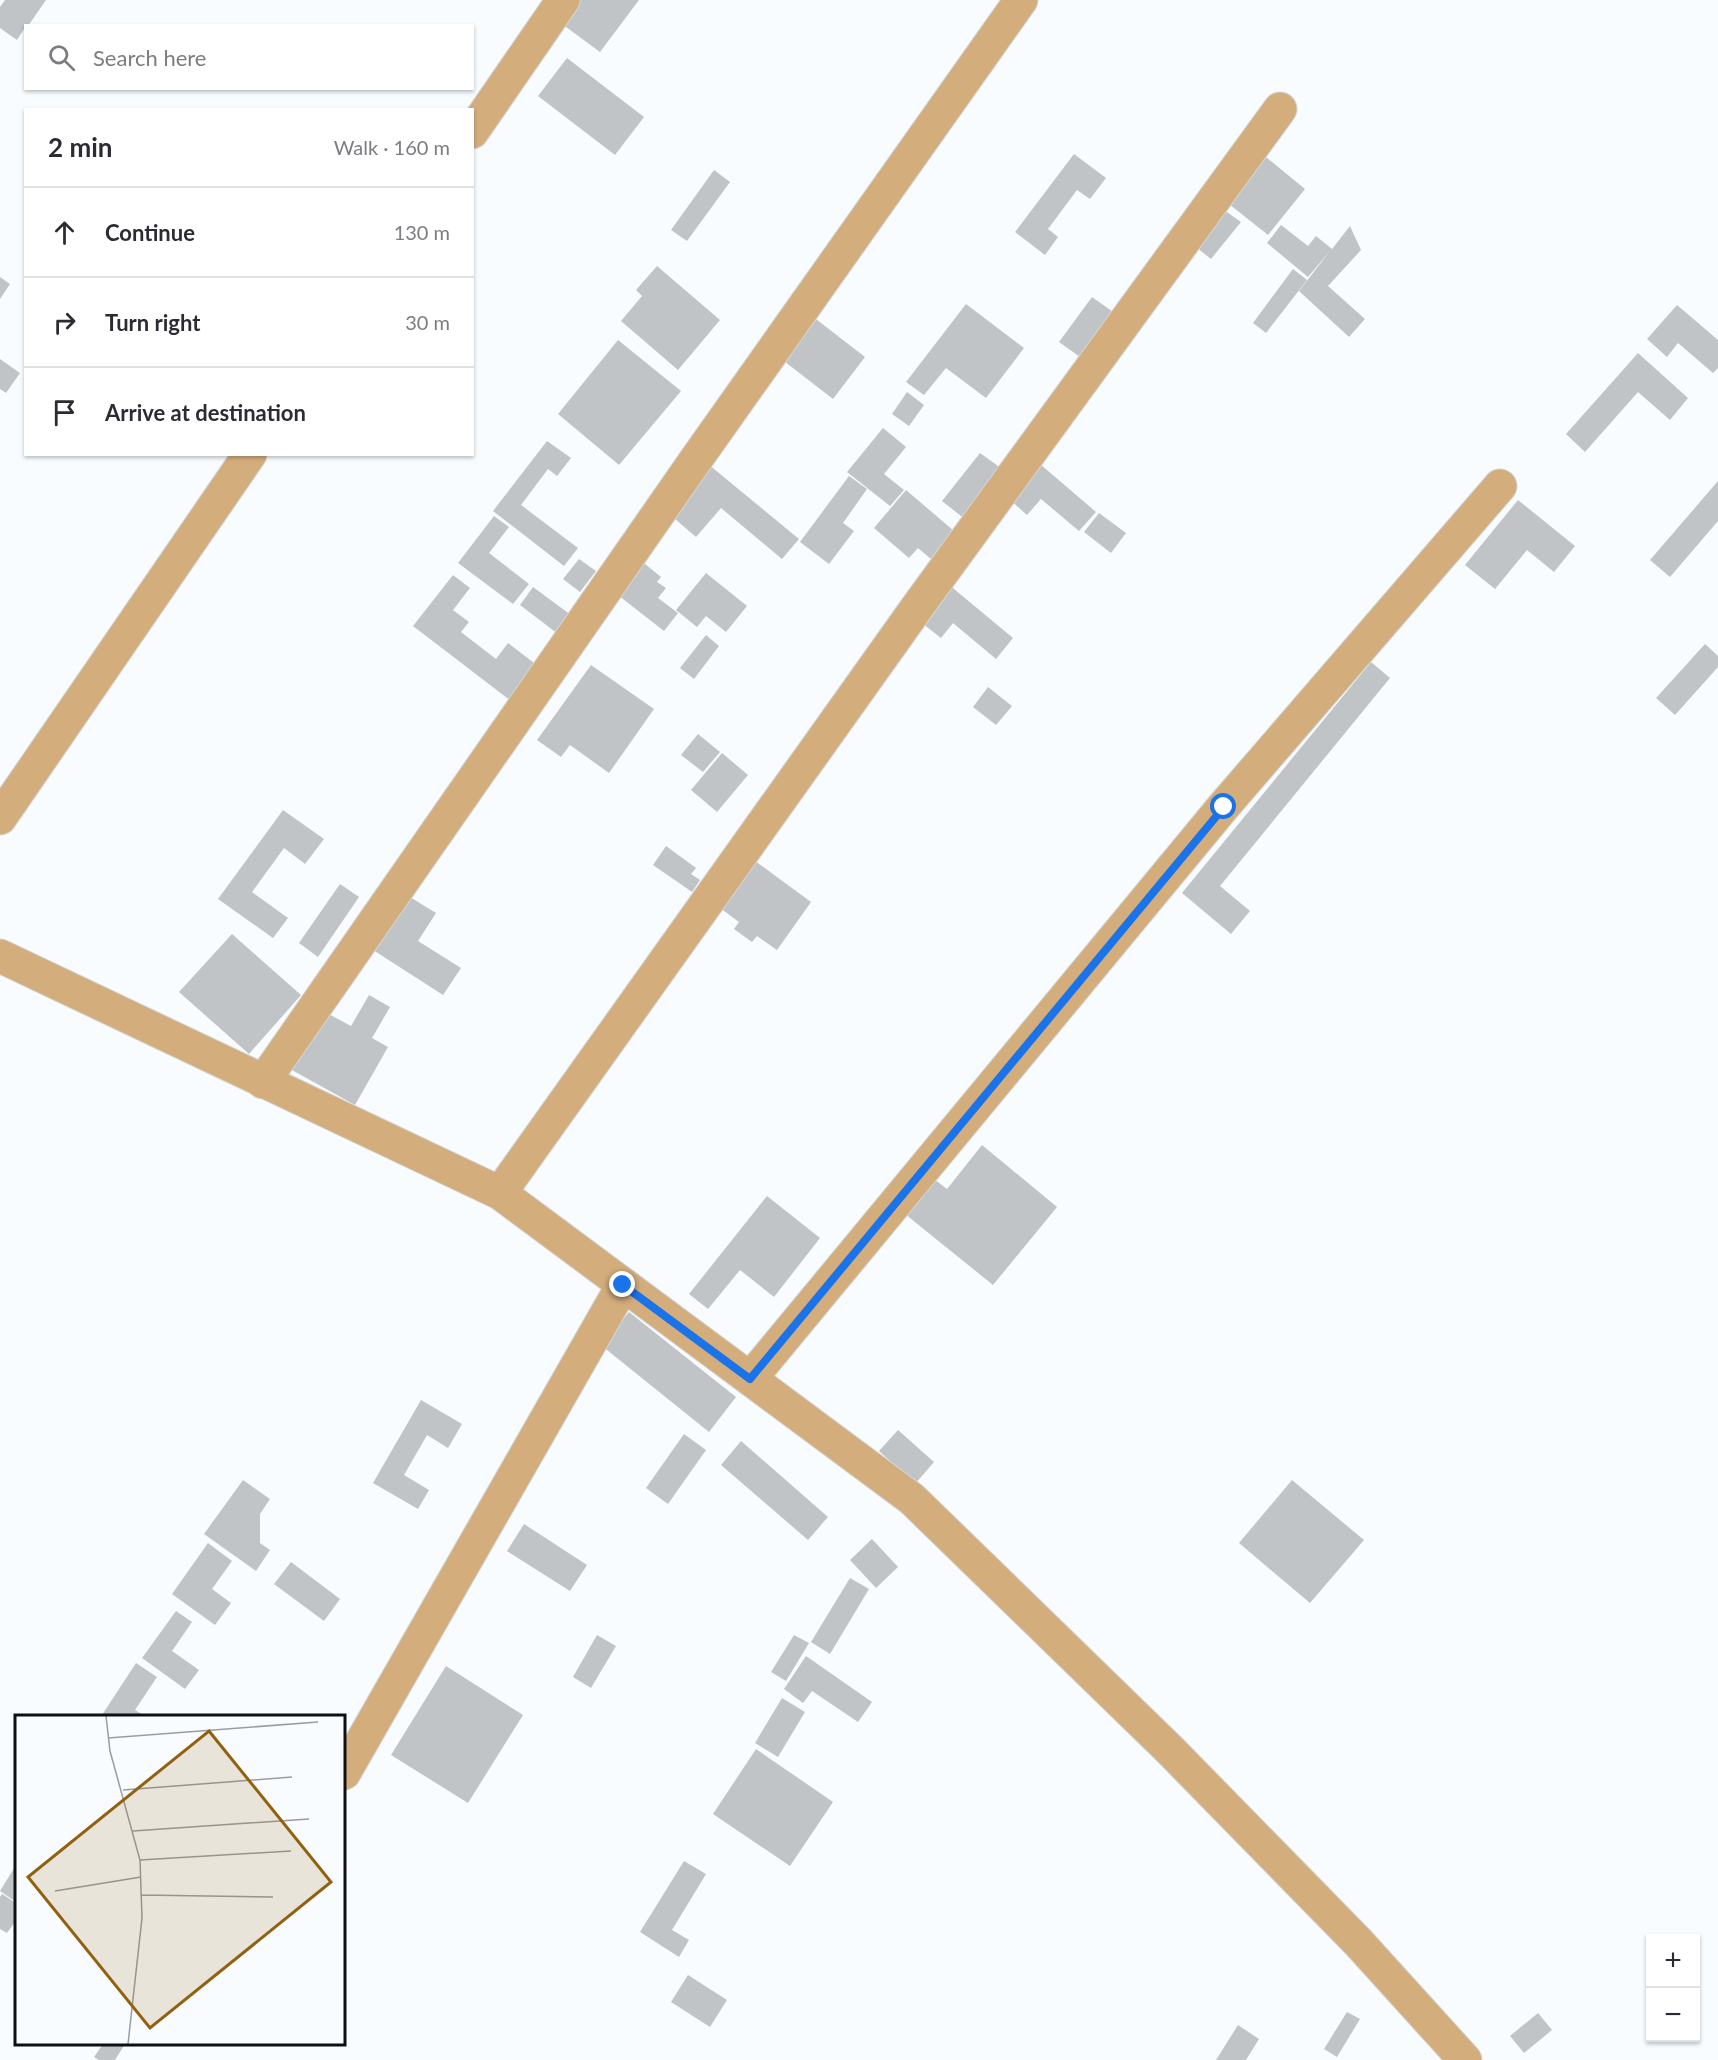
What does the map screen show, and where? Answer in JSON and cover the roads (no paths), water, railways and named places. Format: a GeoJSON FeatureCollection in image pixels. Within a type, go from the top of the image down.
{"type":"FeatureCollection","features":[{"type":"Feature","properties":{"kind":"street"},"geometry":{"type":"LineString","coordinates":[[474,129],[563,0]]}},
{"type":"Feature","properties":{"kind":"street"},"geometry":{"type":"LineString","coordinates":[[262,1082],[690,468],[1021,0]]}},
{"type":"Feature","properties":{"kind":"street"},"geometry":{"type":"LineString","coordinates":[[500,1193],[924,597],[1280,109]]}},
{"type":"Feature","properties":{"kind":"street"},"geometry":{"type":"LineString","coordinates":[[0,818],[249,456]]}},
{"type":"Feature","properties":{"kind":"street"},"geometry":{"type":"LineString","coordinates":[[750,1379],[1224,807],[1500,486]]}},
{"type":"Feature","properties":{"kind":"street"},"geometry":{"type":"LineString","coordinates":[[0,956],[500,1193],[912,1499],[1170,1750],[1358,1942],[1466,2060]]}},
{"type":"Feature","properties":{"kind":"street"},"geometry":{"type":"LineString","coordinates":[[345,1771],[623,1285]]}}]}
